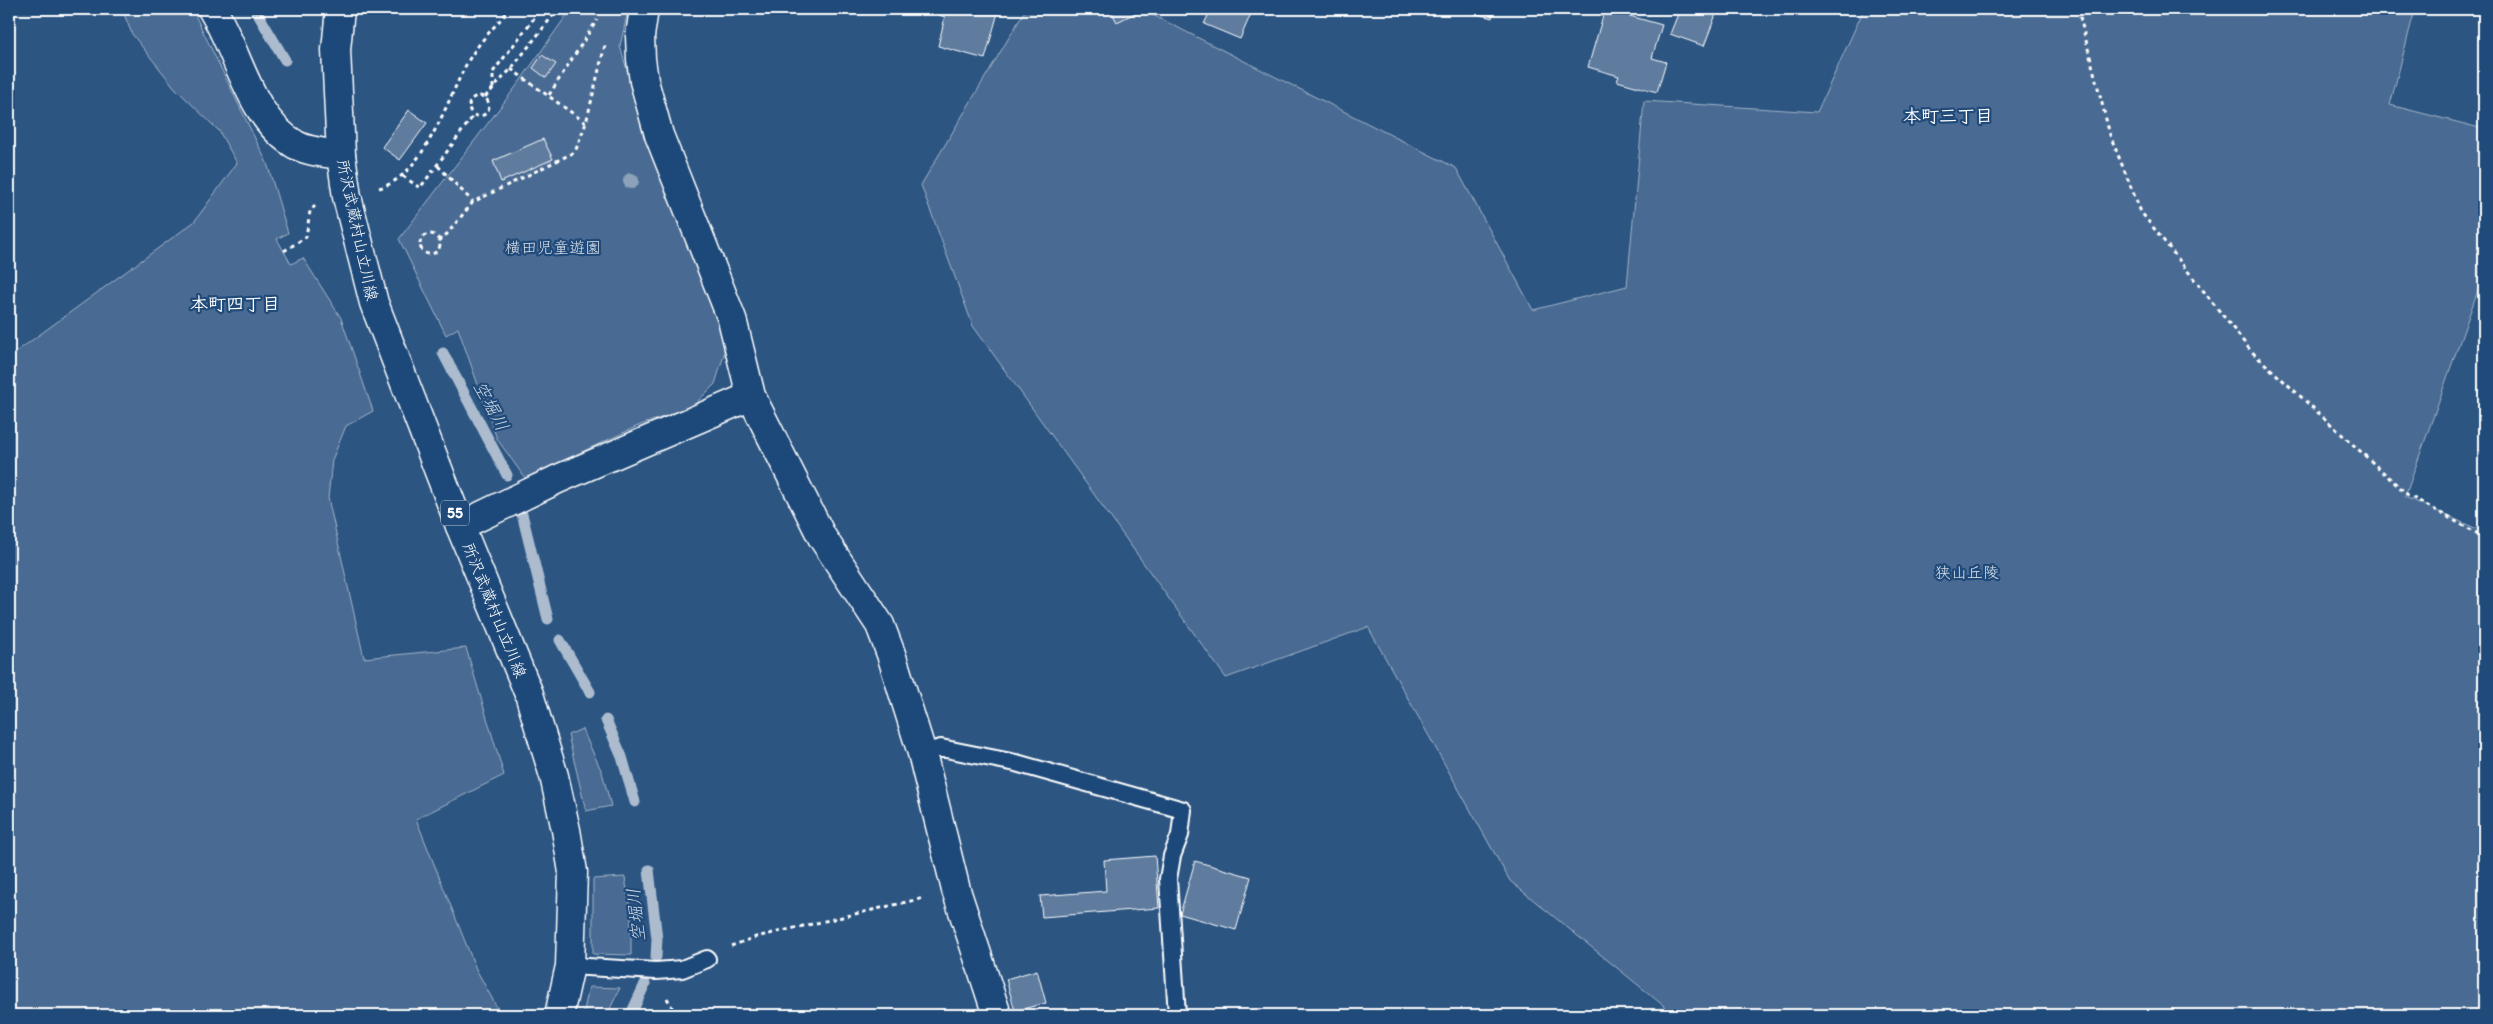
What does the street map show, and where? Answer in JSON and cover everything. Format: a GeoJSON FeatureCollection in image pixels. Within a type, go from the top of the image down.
{"type":"FeatureCollection","features":[{"type":"Feature","properties":{"kind":"street"},"geometry":{"type":"LineString","coordinates":[[212,9],[223,26],[260,109],[280,133],[297,145],[341,155]]}},
{"type":"Feature","properties":{"kind":"street","name":"所沢武蔵村山立川線"},"geometry":{"type":"LineString","coordinates":[[340,9],[336,50],[341,155],[347,197],[374,303],[460,526],[530,694],[554,776],[573,872],[570,966],[559,1015]]}},
{"type":"Feature","properties":{"kind":"street"},"geometry":{"type":"LineString","coordinates":[[644,9],[640,36],[641,59],[644,81],[659,136],[732,319],[751,396],[822,538],[880,626],[891,654],[922,752],[956,890],[997,1015]]}},
{"type":"Feature","properties":{"kind":"street"},"geometry":{"type":"LineString","coordinates":[[460,526],[558,479],[751,396]]}},
{"type":"Feature","properties":{"kind":"lane"},"geometry":{"type":"LineString","coordinates":[[922,752],[941,748],[1016,763],[1183,810],[1180,835],[1172,856],[1168,879],[1178,1015]]}},
{"type":"Feature","properties":{"kind":"lane"},"geometry":{"type":"LineString","coordinates":[[570,966],[656,971],[682,969],[708,959]]}},
{"type":"Feature","properties":{"kind":"path"},"geometry":{"type":"LineString","coordinates":[[376,189],[403,176],[433,134],[468,62],[510,9]]}},
{"type":"Feature","properties":{"kind":"path"},"geometry":{"type":"LineString","coordinates":[[493,89],[493,72],[541,9]]}},
{"type":"Feature","properties":{"kind":"path"},"geometry":{"type":"LineString","coordinates":[[485,97],[511,69],[558,9]]}},
{"type":"Feature","properties":{"kind":"path"},"geometry":{"type":"LineString","coordinates":[[2078,9],[2110,135],[2141,212],[2251,351],[2408,495],[2484,537]]}},
{"type":"Feature","properties":{"kind":"path"},"geometry":{"type":"LineString","coordinates":[[549,95],[597,20]]}},
{"type":"Feature","properties":{"kind":"path"},"geometry":{"type":"LineString","coordinates":[[439,241],[473,202],[575,152],[586,123],[606,42]]}},
{"type":"Feature","properties":{"kind":"path"},"geometry":{"type":"LineString","coordinates":[[511,69],[586,123]]}},
{"type":"Feature","properties":{"kind":"path"},"geometry":{"type":"LineString","coordinates":[[475,96],[485,97],[488,103],[486,112],[481,116],[474,115],[468,107],[470,100],[475,96]]}},
{"type":"Feature","properties":{"kind":"path"},"geometry":{"type":"LineString","coordinates":[[403,176],[420,188],[474,115]]}},
{"type":"Feature","properties":{"kind":"path"},"geometry":{"type":"LineString","coordinates":[[438,166],[473,202]]}},
{"type":"Feature","properties":{"kind":"path"},"geometry":{"type":"LineString","coordinates":[[284,251],[306,237],[310,211],[315,206]]}},
{"type":"Feature","properties":{"kind":"path"},"geometry":{"type":"LineString","coordinates":[[428,234],[435,235],[439,241],[440,247],[432,253],[424,251],[420,246],[423,237],[428,234]]}},
{"type":"Feature","properties":{"kind":"path"},"geometry":{"type":"LineString","coordinates":[[708,959],[714,952],[756,937],[956,890]]}},
{"type":"Feature","properties":{"kind":"green space"},"geometry":{"type":"Polygon","coordinates":[[[122,9],[191,9],[194,13],[267,163],[288,233],[277,239],[291,264],[303,258],[341,318],[373,411],[346,426],[332,460],[328,498],[364,658],[466,648],[504,775],[416,819],[476,969],[501,1015],[9,1015],[9,357],[194,222],[237,163],[219,131],[175,88],[132,34],[122,9]]]}},
{"type":"Feature","properties":{"kind":"green space","name":"横田児童遊園"},"geometry":{"type":"Polygon","coordinates":[[[571,9],[621,9],[627,15],[620,46],[660,176],[724,339],[724,355],[715,384],[693,406],[638,426],[525,478],[497,439],[458,328],[446,335],[399,239],[518,84],[571,9]]]}},
{"type":"Feature","properties":{"kind":"green space","name":"狭山丘陵"},"geometry":{"type":"Polygon","coordinates":[[[1026,9],[1141,9],[1456,168],[1533,310],[1627,286],[1644,101],[1817,112],[1864,9],[2415,9],[2390,105],[2484,129],[2484,273],[2405,497],[2484,532],[2484,1015],[1675,1015],[1510,881],[1368,627],[1226,678],[973,326],[921,185],[1026,9]]]}},
{"type":"Feature","properties":{"kind":"green space"},"geometry":{"type":"Polygon","coordinates":[[[582,729],[602,772],[611,806],[586,811],[568,735],[582,729]]]}},
{"type":"Feature","properties":{"kind":"green space"},"geometry":{"type":"Polygon","coordinates":[[[625,877],[631,915],[631,955],[593,954],[593,879],[625,877]]]}},
{"type":"Feature","properties":{"kind":"green space"},"geometry":{"type":"Polygon","coordinates":[[[589,987],[620,988],[607,1015],[583,1015],[589,987]]]}},
{"type":"Feature","properties":{"kind":"building"},"geometry":{"type":"Polygon","coordinates":[[[941,9],[999,9],[985,59],[938,46],[945,17],[939,15],[941,9]]]}},
{"type":"Feature","properties":{"kind":"building"},"geometry":{"type":"Polygon","coordinates":[[[1110,9],[1143,9],[1117,22],[1110,9]]]}},
{"type":"Feature","properties":{"kind":"building"},"geometry":{"type":"Polygon","coordinates":[[[1211,9],[1253,9],[1240,39],[1204,24],[1211,9]]]}},
{"type":"Feature","properties":{"kind":"building"},"geometry":{"type":"Polygon","coordinates":[[[1459,9],[1494,9],[1492,18],[1459,9]]]}},
{"type":"Feature","properties":{"kind":"building"},"geometry":{"type":"Polygon","coordinates":[[[1605,9],[1662,25],[1652,58],[1666,62],[1657,92],[1617,81],[1619,76],[1588,67],[1605,9]]]}},
{"type":"Feature","properties":{"kind":"building"},"geometry":{"type":"Polygon","coordinates":[[[1680,9],[1718,9],[1704,46],[1670,34],[1680,9]]]}},
{"type":"Feature","properties":{"kind":"building"},"geometry":{"type":"Polygon","coordinates":[[[542,55],[556,64],[546,78],[533,68],[542,55]]]}},
{"type":"Feature","properties":{"kind":"building"},"geometry":{"type":"Polygon","coordinates":[[[409,110],[427,123],[400,160],[382,147],[409,110]]]}},
{"type":"Feature","properties":{"kind":"building"},"geometry":{"type":"Polygon","coordinates":[[[543,139],[553,159],[501,182],[493,161],[543,139]]]}},
{"type":"Feature","properties":{"kind":"building"},"geometry":{"type":"Polygon","coordinates":[[[1155,856],[1159,908],[1042,917],[1040,896],[1106,891],[1104,860],[1155,856]]]}},
{"type":"Feature","properties":{"kind":"building"},"geometry":{"type":"Polygon","coordinates":[[[1195,861],[1251,877],[1236,930],[1180,914],[1195,861]]]}},
{"type":"Feature","properties":{"kind":"building"},"geometry":{"type":"Polygon","coordinates":[[[1037,970],[1046,1003],[1015,1011],[1006,979],[1037,970]]]}},
{"type":"Feature","properties":{"kind":"waterway","name":"空堀川"},"geometry":{"type":"LineString","coordinates":[[255,9],[285,60]]}},
{"type":"Feature","properties":{"kind":"waterway","name":"空堀川"},"geometry":{"type":"LineString","coordinates":[[443,353],[507,475]]}},
{"type":"Feature","properties":{"kind":"waterway","name":"空堀川"},"geometry":{"type":"LineString","coordinates":[[522,514],[548,619]]}},
{"type":"Feature","properties":{"kind":"waterway","name":"空堀川"},"geometry":{"type":"LineString","coordinates":[[560,640],[590,692]]}},
{"type":"Feature","properties":{"kind":"waterway","name":"空堀川"},"geometry":{"type":"LineString","coordinates":[[606,720],[622,757],[635,802]]}},
{"type":"Feature","properties":{"kind":"waterway","name":"空堀川"},"geometry":{"type":"LineString","coordinates":[[649,870],[657,939],[656,957]]}},
{"type":"Feature","properties":{"kind":"waterway","name":"空堀川"},"geometry":{"type":"LineString","coordinates":[[631,1014],[645,984]]}},
{"type":"Feature","properties":{"kind":"district","name":"本町三丁目"},"geometry":{"type":"Point","coordinates":[1948,116]}},
{"type":"Feature","properties":{"kind":"district","name":"本町四丁目"},"geometry":{"type":"Point","coordinates":[235,304]}}]}
